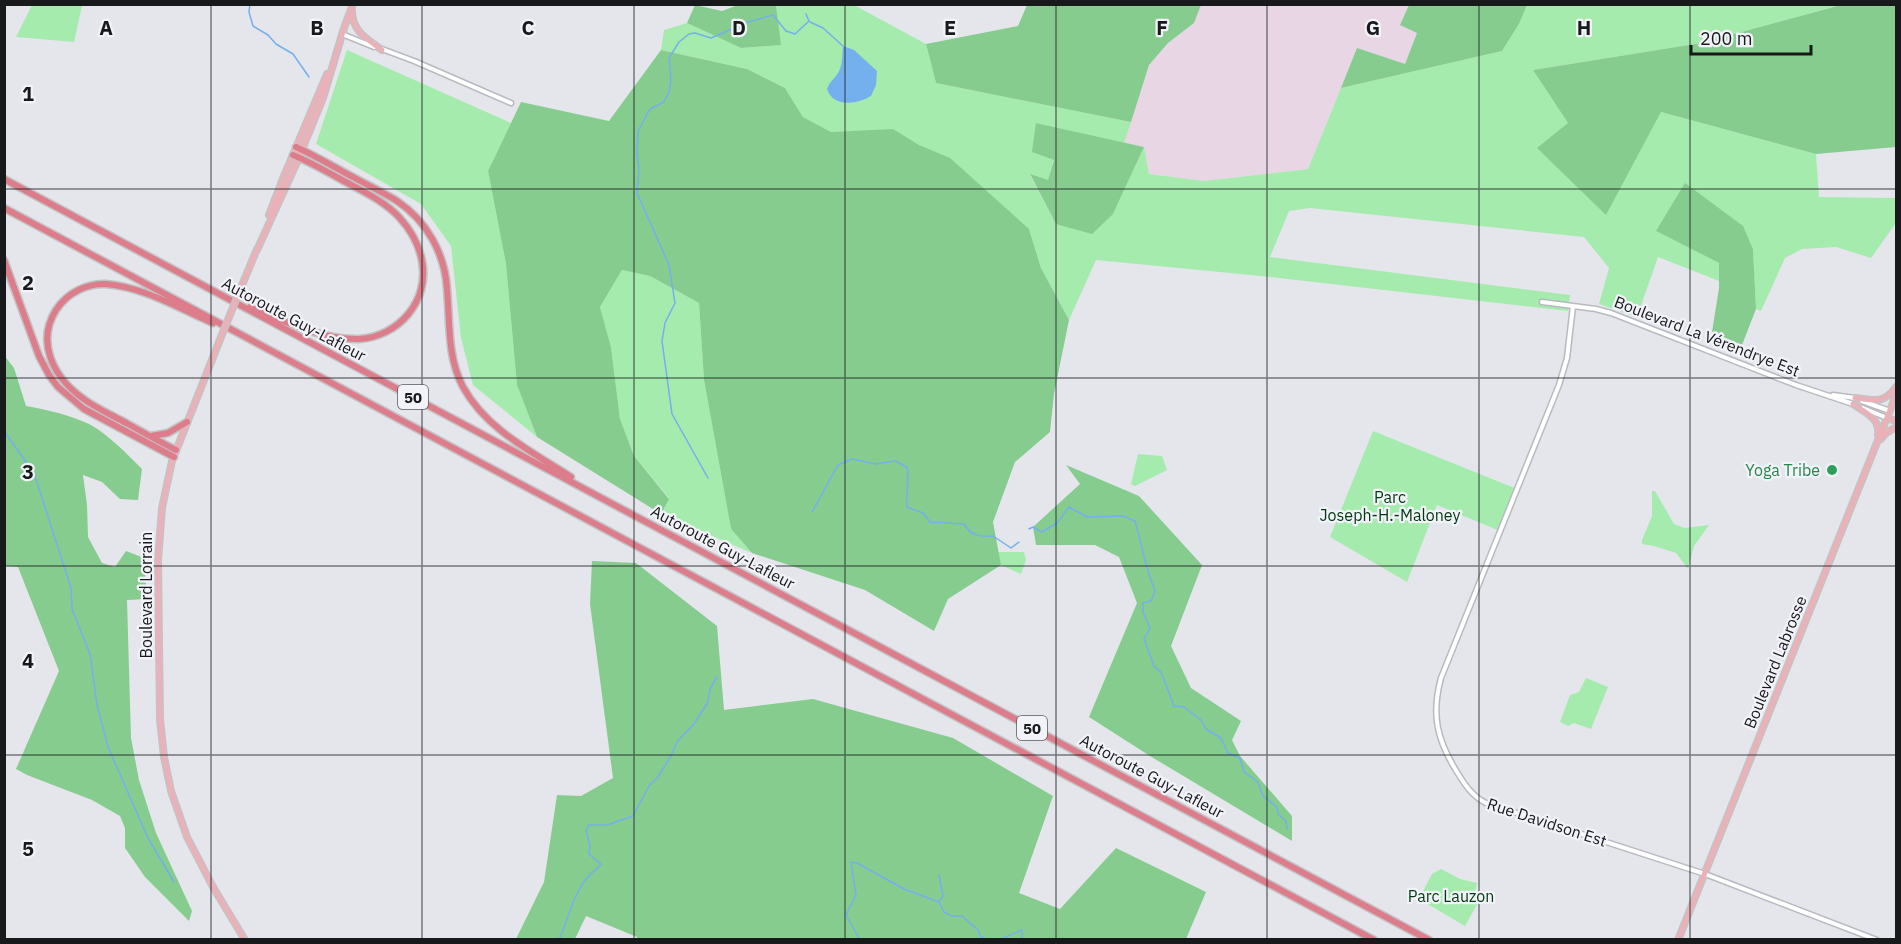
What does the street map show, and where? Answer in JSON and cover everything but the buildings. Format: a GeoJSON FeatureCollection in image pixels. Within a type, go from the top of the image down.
{"type":"FeatureCollection","features":[{"type":"Feature","properties":{"kind":"highway"},"geometry":{"type":"LineString","coordinates":[[299,148],[394,199],[419,220],[433,240],[443,265],[447,286],[452,356],[459,378],[470,399],[484,416],[506,434],[606,501]]}},
{"type":"Feature","properties":{"kind":"highway"},"geometry":{"type":"LineString","coordinates":[[219,294],[305,329],[345,338],[362,339],[382,334],[400,323],[414,307],[421,290],[423,266],[417,244],[405,224],[375,198],[296,156]]}},
{"type":"Feature","properties":{"kind":"highway","name":"Autoroute Guy-Lafleur"},"geometry":{"type":"LineString","coordinates":[[4,179],[1429,939]]}},
{"type":"Feature","properties":{"kind":"highway","name":"50"},"geometry":{"type":"LineString","coordinates":[[4,208],[1374,939]]}},
{"type":"Feature","properties":{"kind":"highway"},"geometry":{"type":"LineString","coordinates":[[4,260],[39,356],[58,387],[84,409],[175,453]]}},
{"type":"Feature","properties":{"kind":"highway"},"geometry":{"type":"LineString","coordinates":[[175,453],[150,436],[82,398],[66,383],[56,370],[48,352],[47,333],[53,315],[64,300],[74,292],[87,286],[102,284],[148,295],[246,337]]}},
{"type":"Feature","properties":{"kind":"highway"},"geometry":{"type":"LineString","coordinates":[[150,436],[168,433],[187,422]]}},
{"type":"Feature","properties":{"kind":"main road","name":"Boulevard Lorrain"},"geometry":{"type":"LineString","coordinates":[[244,939],[187,837],[171,791],[164,757],[160,720],[159,539],[164,492],[175,453],[256,250],[327,87],[352,5]]}},
{"type":"Feature","properties":{"kind":"main road"},"geometry":{"type":"LineString","coordinates":[[352,5],[352,21],[355,28],[382,50]]}},
{"type":"Feature","properties":{"kind":"main road"},"geometry":{"type":"LineString","coordinates":[[1854,401],[1881,400],[1889,396],[1896,387]]}},
{"type":"Feature","properties":{"kind":"main road","name":"Boulevard Labrosse"},"geometry":{"type":"LineString","coordinates":[[1678,939],[1887,418],[1893,412],[1896,395]]}},
{"type":"Feature","properties":{"kind":"main road"},"geometry":{"type":"LineString","coordinates":[[1854,401],[1878,424],[1874,451]]}},
{"type":"Feature","properties":{"kind":"main road","name":"Boulevard La Vérendrye Est"},"geometry":{"type":"LineString","coordinates":[[1887,418],[1896,421]]}},
{"type":"Feature","properties":{"kind":"main road"},"geometry":{"type":"LineString","coordinates":[[1874,451],[1882,437],[1896,427]]}},
{"type":"Feature","properties":{"kind":"street"},"geometry":{"type":"LineString","coordinates":[[342,34],[419,63],[511,103]]}},
{"type":"Feature","properties":{"kind":"street","name":"Boulevard La Vérendrye Est"},"geometry":{"type":"LineString","coordinates":[[1542,302],[1611,313],[1796,385],[1893,412]]}},
{"type":"Feature","properties":{"kind":"street","name":"Rue Davidson Est"},"geometry":{"type":"LineString","coordinates":[[1573,306],[1567,358],[1559,385],[1441,678],[1435,713],[1438,733],[1444,750],[1467,788],[1480,800],[1704,874],[1877,939]]}},
{"type":"Feature","properties":{"kind":"street","name":"Boulevard La Vérendrye Est"},"geometry":{"type":"LineString","coordinates":[[1854,401],[1887,418]]}},
{"type":"Feature","properties":{"kind":"shaded area"},"geometry":{"type":"Polygon","coordinates":[[[1201,5],[1409,5],[1401,25],[1417,33],[1405,64],[1357,49],[1308,169],[1204,181],[1149,174],[1144,147],[1124,143],[1149,65],[1168,43],[1194,23],[1201,5]]]}},
{"type":"Feature","properties":{"kind":"green space"},"geometry":{"type":"Polygon","coordinates":[[[75,4],[82,6],[74,42],[16,37],[32,5],[75,4]]]}},
{"type":"Feature","properties":{"kind":"green space"},"geometry":{"type":"Polygon","coordinates":[[[1027,4],[1201,5],[1194,23],[1168,43],[1149,65],[1131,122],[936,83],[926,44],[1018,26],[1027,4]]]}},
{"type":"Feature","properties":{"kind":"green space"},"geometry":{"type":"Polygon","coordinates":[[[1409,4],[1527,5],[1519,24],[1502,51],[1341,88],[1357,48],[1405,64],[1417,33],[1400,25],[1409,4]]]}},
{"type":"Feature","properties":{"kind":"green space"},"geometry":{"type":"Polygon","coordinates":[[[695,5],[722,11],[738,5],[776,5],[781,45],[741,48],[687,23],[695,5]]]}},
{"type":"Feature","properties":{"kind":"green space"},"geometry":{"type":"Polygon","coordinates":[[[776,5],[854,5],[926,44],[936,83],[1131,122],[1124,143],[1036,123],[1054,159],[1048,181],[1030,175],[1056,224],[1113,214],[1144,147],[1149,174],[1204,181],[1308,169],[1341,88],[1502,51],[1519,24],[1527,5],[1840,5],[1701,43],[1533,70],[1568,123],[1606,214],[1661,112],[1816,154],[1819,197],[1896,198],[1896,223],[1871,258],[1836,247],[1802,249],[1785,258],[1761,311],[1756,309],[1753,249],[1656,231],[1719,263],[1719,281],[1658,257],[1637,317],[1599,304],[1609,268],[1584,237],[1310,208],[1289,211],[1270,257],[1570,295],[1568,311],[1261,276],[1096,260],[1069,320],[1041,268],[1029,229],[919,145],[893,130],[831,132],[803,117],[785,88],[747,69],[661,50],[664,30],[687,23],[741,48],[780,45],[776,5]]]}},
{"type":"Feature","properties":{"kind":"green space"},"geometry":{"type":"Polygon","coordinates":[[[1841,5],[1896,5],[1896,147],[1816,154],[1661,112],[1606,215],[1537,148],[1568,123],[1533,70],[1701,43],[1841,5]]]}},
{"type":"Feature","properties":{"kind":"green space"},"geometry":{"type":"Polygon","coordinates":[[[347,50],[511,123],[488,171],[506,264],[517,385],[537,437],[473,385],[461,338],[451,246],[421,204],[316,144],[347,50]]]}},
{"type":"Feature","properties":{"kind":"green space"},"geometry":{"type":"Polygon","coordinates":[[[661,50],[747,69],[785,88],[803,117],[831,132],[893,129],[919,145],[950,158],[1029,229],[1041,268],[1069,320],[1054,394],[1050,432],[1015,462],[993,522],[1001,565],[948,599],[934,631],[865,590],[752,553],[731,529],[704,380],[699,303],[650,276],[622,270],[600,307],[611,347],[620,419],[634,456],[669,499],[661,514],[537,437],[517,385],[506,264],[488,171],[521,102],[609,121],[661,50]]]}},
{"type":"Feature","properties":{"kind":"green space"},"geometry":{"type":"Polygon","coordinates":[[[1036,123],[1144,147],[1113,214],[1092,234],[1056,224],[1030,174],[1048,180],[1054,160],[1032,152],[1036,123]]]}},
{"type":"Feature","properties":{"kind":"green space"},"geometry":{"type":"Polygon","coordinates":[[[1685,183],[1743,226],[1753,249],[1756,309],[1742,345],[1712,332],[1719,288],[1719,263],[1656,231],[1685,183]]]}},
{"type":"Feature","properties":{"kind":"green space"},"geometry":{"type":"Polygon","coordinates":[[[622,270],[650,276],[699,303],[704,380],[731,529],[752,553],[661,514],[669,498],[634,456],[620,419],[611,347],[600,307],[622,270]]]}},
{"type":"Feature","properties":{"kind":"green space"},"geometry":{"type":"Polygon","coordinates":[[[4,355],[14,368],[26,406],[59,413],[91,425],[142,469],[138,500],[120,499],[102,482],[83,475],[88,537],[102,563],[115,567],[126,551],[144,558],[147,599],[127,600],[131,738],[139,780],[156,833],[192,911],[189,921],[145,877],[125,848],[125,828],[120,816],[92,800],[16,769],[59,671],[18,567],[5,566],[4,355]]]}},
{"type":"Feature","properties":{"kind":"green space","name":"Parc Joseph-H.-Maloney"},"geometry":{"type":"Polygon","coordinates":[[[1373,431],[1517,489],[1500,531],[1437,505],[1407,582],[1330,537],[1373,431]]]}},
{"type":"Feature","properties":{"kind":"green space"},"geometry":{"type":"Polygon","coordinates":[[[1138,454],[1162,456],[1167,470],[1135,486],[1131,484],[1138,454]]]}},
{"type":"Feature","properties":{"kind":"green space"},"geometry":{"type":"Polygon","coordinates":[[[1066,465],[1139,496],[1202,565],[1171,646],[1191,688],[1241,721],[1232,740],[1240,756],[1292,816],[1292,841],[1089,717],[1137,603],[1119,557],[1095,545],[1036,545],[1033,527],[1080,484],[1066,465]]]}},
{"type":"Feature","properties":{"kind":"green space"},"geometry":{"type":"Polygon","coordinates":[[[1652,491],[1655,491],[1674,524],[1685,528],[1709,525],[1694,546],[1688,569],[1676,553],[1642,544],[1652,516],[1652,491]]]}},
{"type":"Feature","properties":{"kind":"green space"},"geometry":{"type":"Polygon","coordinates":[[[998,552],[1024,552],[1026,560],[1021,574],[1001,565],[998,552]]]}},
{"type":"Feature","properties":{"kind":"green space"},"geometry":{"type":"Polygon","coordinates":[[[592,561],[636,563],[717,626],[724,710],[813,699],[953,738],[1053,796],[1019,893],[1060,909],[1116,848],[1206,892],[1186,939],[638,940],[637,937],[586,916],[575,939],[516,939],[544,882],[557,795],[581,796],[613,778],[590,604],[592,561]]]}},
{"type":"Feature","properties":{"kind":"green space"},"geometry":{"type":"Polygon","coordinates":[[[1586,678],[1608,687],[1591,729],[1574,723],[1568,726],[1560,722],[1570,695],[1579,692],[1586,678]]]}},
{"type":"Feature","properties":{"kind":"green space","name":"Parc Lauzon"},"geometry":{"type":"Polygon","coordinates":[[[1441,869],[1460,879],[1477,883],[1475,893],[1479,901],[1465,926],[1419,899],[1432,874],[1441,869]]]}},
{"type":"Feature","properties":{"kind":"water"},"geometry":{"type":"Polygon","coordinates":[[[843,46],[854,50],[877,71],[876,85],[871,96],[866,99],[840,102],[830,95],[827,89],[840,69],[843,46]]]}},
{"type":"Feature","properties":{"kind":"waterway"},"geometry":{"type":"LineString","coordinates":[[250,4],[249,12],[253,26],[293,54],[309,77]]}},
{"type":"Feature","properties":{"kind":"waterway"},"geometry":{"type":"LineString","coordinates":[[708,478],[672,414],[662,341],[665,323],[675,303],[669,265],[637,193],[638,131],[650,109],[664,102],[669,92],[671,79],[669,58],[679,42],[689,34],[695,33],[711,38],[748,22],[773,15],[786,31],[795,34],[809,21],[806,14]]}},
{"type":"Feature","properties":{"kind":"waterway"},"geometry":{"type":"LineString","coordinates":[[810,22],[823,28],[843,46]]}},
{"type":"Feature","properties":{"kind":"waterway"},"geometry":{"type":"LineString","coordinates":[[4,431],[34,473],[71,588],[72,609],[90,654],[97,705],[108,747],[148,838],[174,882]]}},
{"type":"Feature","properties":{"kind":"waterway"},"geometry":{"type":"LineString","coordinates":[[812,512],[838,465],[852,459],[876,464],[895,461],[907,467],[907,507],[923,513],[930,522],[964,524],[973,533],[980,536],[993,536],[1011,548],[1019,542]]}},
{"type":"Feature","properties":{"kind":"waterway"},"geometry":{"type":"LineString","coordinates":[[1029,529],[1033,527],[1042,532],[1057,523],[1069,507],[1087,517],[1123,516],[1135,521],[1155,591],[1151,601],[1143,603],[1143,612],[1150,628],[1144,639],[1154,666],[1161,672],[1174,706],[1184,707],[1201,720],[1206,729],[1221,738],[1228,753],[1240,758],[1244,772],[1258,782],[1263,796],[1277,807],[1278,814],[1286,821],[1287,829]]}},
{"type":"Feature","properties":{"kind":"waterway"},"geometry":{"type":"LineString","coordinates":[[559,940],[578,892],[587,878],[601,864],[589,854],[590,845],[586,831],[589,825],[607,825],[633,816],[649,786],[658,777],[671,756],[677,742],[694,724],[708,702],[710,689],[717,677]]}},
{"type":"Feature","properties":{"kind":"waterway"},"geometry":{"type":"LineString","coordinates":[[860,940],[846,915],[856,895],[851,862],[857,863],[904,889],[939,902]]}},
{"type":"Feature","properties":{"kind":"waterway"},"geometry":{"type":"LineString","coordinates":[[939,875],[943,896],[939,902],[944,912],[952,916],[962,916],[979,931],[980,936],[987,940]]}},
{"type":"Feature","properties":{"kind":"waterway"},"geometry":{"type":"LineString","coordinates":[[999,940],[1022,930],[1022,940]]}},
{"type":"Feature","properties":{"kind":"place","name":"Yoga Tribe"},"geometry":{"type":"Point","coordinates":[1832,470]}}]}
